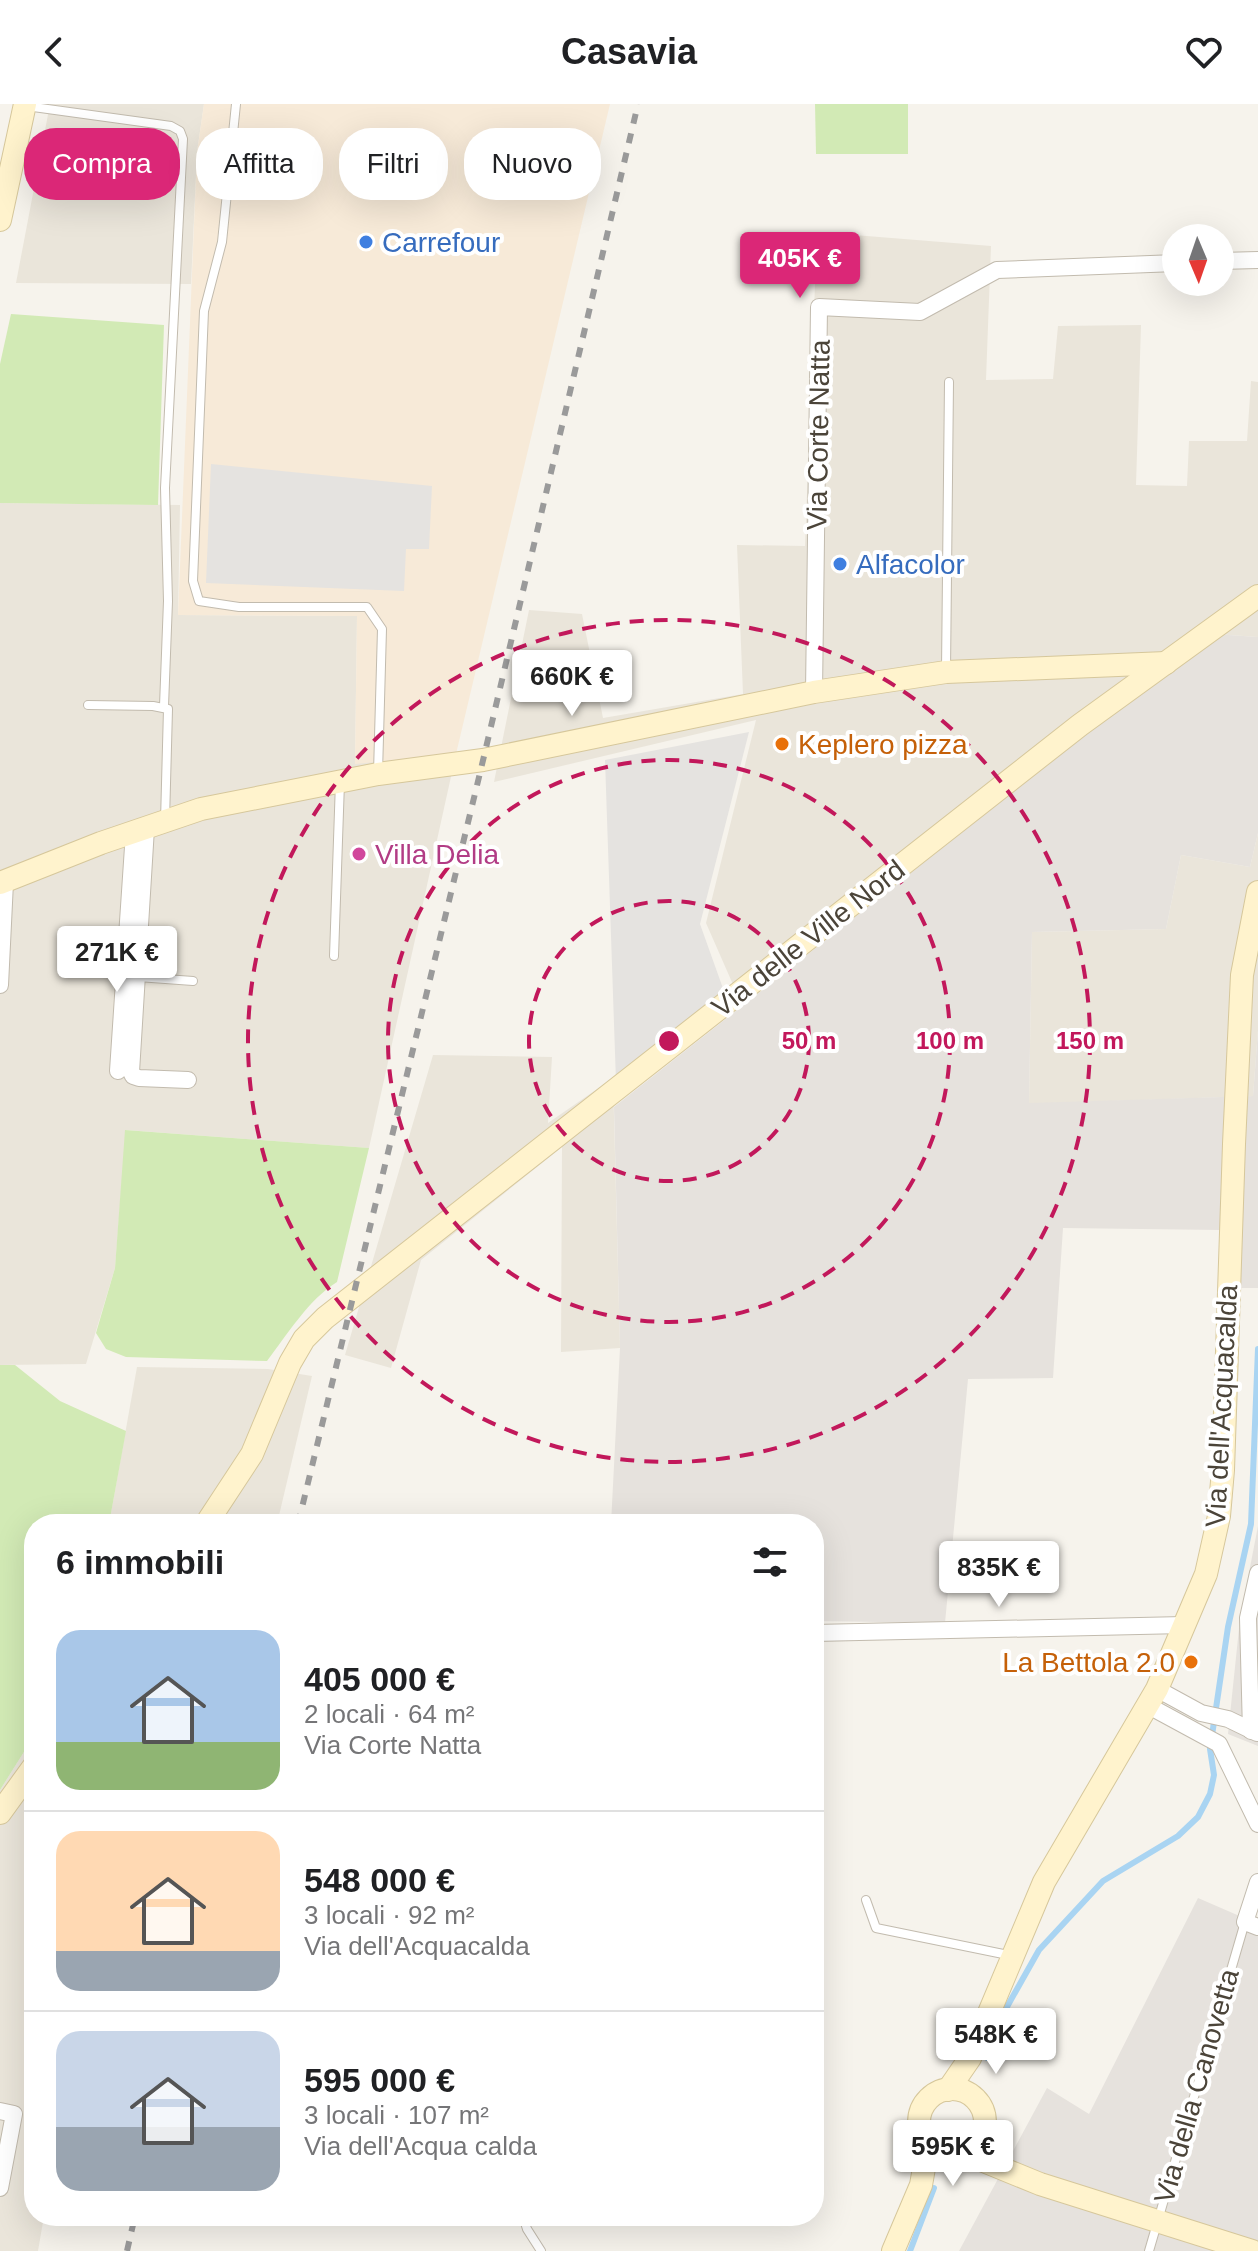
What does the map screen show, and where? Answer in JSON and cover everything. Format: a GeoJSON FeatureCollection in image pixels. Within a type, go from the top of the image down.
{"type":"FeatureCollection","features":[{"type":"Feature","properties":{"kind":"street"},"geometry":{"type":"LineString","coordinates":[[0,220],[25,105]]}},
{"type":"Feature","properties":{"kind":"street"},"geometry":{"type":"LineString","coordinates":[[1234,261],[1258,260]]}},
{"type":"Feature","properties":{"kind":"street","name":"Via Corte Natta"},"geometry":{"type":"LineString","coordinates":[[814,692],[819,307],[920,312],[997,270],[1162,264]]}},
{"type":"Feature","properties":{"kind":"street","name":"Via delle Ville Nord"},"geometry":{"type":"LineString","coordinates":[[213,1514],[252,1454],[290,1363],[304,1339],[325,1318],[1080,725],[1258,596]]}},
{"type":"Feature","properties":{"kind":"street"},"geometry":{"type":"LineString","coordinates":[[0,985],[2,882],[201,809],[378,774],[483,760],[814,692],[946,672],[1166,663]]}},
{"type":"Feature","properties":{"kind":"street"},"geometry":{"type":"LineString","coordinates":[[148,827],[131,1072],[133,1076],[188,1080]]}},
{"type":"Feature","properties":{"kind":"street"},"geometry":{"type":"LineString","coordinates":[[118,1071],[148,827]]}},
{"type":"Feature","properties":{"kind":"street","name":"Via dell'Acquacalda"},"geometry":{"type":"LineString","coordinates":[[948,2090],[970,2058],[1044,1882],[1152,1697],[1206,1574],[1219,1516],[1242,975],[1258,892]]}},
{"type":"Feature","properties":{"kind":"street"},"geometry":{"type":"LineString","coordinates":[[1152,1697],[1228,1719],[1255,1732],[1248,1618],[1258,1573]]}},
{"type":"Feature","properties":{"kind":"street"},"geometry":{"type":"LineString","coordinates":[[824,1633],[1184,1625]]}},
{"type":"Feature","properties":{"kind":"street"},"geometry":{"type":"LineString","coordinates":[[1152,1697],[1203,1737],[1219,1744],[1258,1824]]}},
{"type":"Feature","properties":{"kind":"street"},"geometry":{"type":"LineString","coordinates":[[0,1813],[24,1780]]}},
{"type":"Feature","properties":{"kind":"street","name":"Via della Canovetta"},"geometry":{"type":"LineString","coordinates":[[1252,1925],[1258,1882]]}},
{"type":"Feature","properties":{"kind":"street"},"geometry":{"type":"LineString","coordinates":[[970,2058],[977,2101],[984,2115],[984,2131],[1007,2169]]}},
{"type":"Feature","properties":{"kind":"street"},"geometry":{"type":"LineString","coordinates":[[977,2101],[959,2090],[948,2090],[930,2098],[922,2108],[919,2126],[928,2145],[936,2152],[961,2154],[1157,2223],[1252,2251]]}},
{"type":"Feature","properties":{"kind":"street"},"geometry":{"type":"LineString","coordinates":[[0,2111],[14,2114],[0,2188]]}},
{"type":"Feature","properties":{"kind":"street"},"geometry":{"type":"LineString","coordinates":[[921,2185],[973,2148],[984,2131]]}},
{"type":"Feature","properties":{"kind":"street"},"geometry":{"type":"LineString","coordinates":[[893,2251],[921,2185],[928,2145]]}},
{"type":"Feature","properties":{"kind":"lane"},"geometry":{"type":"LineString","coordinates":[[236,104],[222,242],[204,311],[193,581],[199,601],[239,607],[367,607],[382,629],[378,774]]}},
{"type":"Feature","properties":{"kind":"lane"},"geometry":{"type":"LineString","coordinates":[[25,105],[171,126],[180,131],[183,139],[165,488],[168,601],[164,706],[170,713],[148,827]]}},
{"type":"Feature","properties":{"kind":"lane"},"geometry":{"type":"LineString","coordinates":[[946,672],[949,382]]}},
{"type":"Feature","properties":{"kind":"lane"},"geometry":{"type":"LineString","coordinates":[[88,705],[164,706]]}},
{"type":"Feature","properties":{"kind":"lane"},"geometry":{"type":"LineString","coordinates":[[334,956],[340,781]]}},
{"type":"Feature","properties":{"kind":"lane"},"geometry":{"type":"LineString","coordinates":[[138,977],[193,981]]}},
{"type":"Feature","properties":{"kind":"lane"},"geometry":{"type":"LineString","coordinates":[[866,1900],[876,1928],[1013,1956]]}},
{"type":"Feature","properties":{"kind":"lane","name":"Via della Canovetta"},"geometry":{"type":"LineString","coordinates":[[1149,2251],[1252,1925]]}},
{"type":"Feature","properties":{"kind":"lane"},"geometry":{"type":"LineString","coordinates":[[526,2226],[541,2251]]}},
{"type":"Feature","properties":{"kind":"shaded area"},"geometry":{"type":"Polygon","coordinates":[[[50,104],[204,104],[200,128],[196,128],[191,284],[16,283],[32,200],[180,200],[180,128],[45,128],[50,104]]]}},
{"type":"Feature","properties":{"kind":"shaded area"},"geometry":{"type":"Polygon","coordinates":[[[204,104],[610,104],[601,142],[601,128],[464,128],[464,200],[587,200],[456,754],[355,764],[357,616],[178,615],[196,176],[196,200],[323,200],[323,128],[200,128],[204,104]]]}},
{"type":"Feature","properties":{"kind":"shaded area"},"geometry":{"type":"Polygon","coordinates":[[[817,232],[991,246],[986,380],[1053,379],[1058,326],[1141,325],[1136,485],[1187,486],[1189,441],[1247,441],[1251,381],[1258,382],[1258,637],[1214,634],[742,1005],[706,923],[756,720],[494,782],[529,610],[582,614],[603,718],[743,694],[737,545],[805,546],[817,232]]]}},
{"type":"Feature","properties":{"kind":"shaded area"},"geometry":{"type":"Polygon","coordinates":[[[211,464],[432,486],[429,549],[406,549],[404,591],[206,583],[211,464]]]}},
{"type":"Feature","properties":{"kind":"shaded area"},"geometry":{"type":"Polygon","coordinates":[[[0,503],[180,505],[178,615],[357,616],[355,763],[456,754],[369,1148],[126,1130],[115,1268],[86,1364],[0,1365],[0,503]]]}},
{"type":"Feature","properties":{"kind":"shaded area"},"geometry":{"type":"Polygon","coordinates":[[[1214,634],[1258,637],[1258,833],[1250,867],[1181,855],[1166,929],[1032,932],[1029,1103],[1253,1096],[1258,1030],[1258,1288],[1218,1288],[1220,1230],[1063,1228],[1053,1378],[968,1379],[945,1623],[824,1621],[824,1514],[612,1514],[620,1348],[614,1107],[1214,634]]]}},
{"type":"Feature","properties":{"kind":"shaded area"},"geometry":{"type":"Polygon","coordinates":[[[749,732],[700,924],[725,994],[616,1082],[605,760],[749,732]]]}},
{"type":"Feature","properties":{"kind":"shaded area"},"geometry":{"type":"Polygon","coordinates":[[[1258,833],[1258,1030],[1253,1096],[1029,1104],[1032,932],[1166,929],[1181,855],[1250,867],[1258,833]]]}},
{"type":"Feature","properties":{"kind":"shaded area"},"geometry":{"type":"Polygon","coordinates":[[[433,1055],[552,1057],[548,1123],[613,1078],[620,1348],[561,1352],[562,1147],[421,1260],[391,1368],[345,1355],[433,1055]]]}},
{"type":"Feature","properties":{"kind":"shaded area"},"geometry":{"type":"Polygon","coordinates":[[[137,1367],[268,1369],[312,1376],[279,1514],[111,1514],[137,1367]]]}},
{"type":"Feature","properties":{"kind":"shaded area"},"geometry":{"type":"Polygon","coordinates":[[[1258,1526],[1258,1746],[1228,1734],[1240,1619],[1258,1526]]]}},
{"type":"Feature","properties":{"kind":"shaded area"},"geometry":{"type":"Polygon","coordinates":[[[24,1752],[24,2226],[42,2226],[38,2251],[0,2251],[0,1790],[24,1752]]]}},
{"type":"Feature","properties":{"kind":"shaded area"},"geometry":{"type":"Polygon","coordinates":[[[1198,1898],[1258,1924],[1258,2251],[959,2251],[1047,2088],[1089,2114],[1198,1898]]]}},
{"type":"Feature","properties":{"kind":"green space"},"geometry":{"type":"Polygon","coordinates":[[[815,104],[908,104],[908,154],[816,154],[815,104]]]}},
{"type":"Feature","properties":{"kind":"green space"},"geometry":{"type":"Polygon","coordinates":[[[11,314],[164,325],[158,505],[0,503],[0,364],[11,314]]]}},
{"type":"Feature","properties":{"kind":"green space"},"geometry":{"type":"Polygon","coordinates":[[[125,1130],[369,1148],[337,1282],[308,1308],[267,1361],[126,1357],[106,1349],[96,1333],[115,1268],[125,1130]]]}},
{"type":"Feature","properties":{"kind":"green space"},"geometry":{"type":"Polygon","coordinates":[[[0,1365],[15,1365],[60,1401],[126,1431],[111,1514],[24,1514],[24,1752],[0,1790],[0,1365]]]}},
{"type":"Feature","properties":{"kind":"waterway"},"geometry":{"type":"LineString","coordinates":[[987,2058],[1008,2005],[1039,1950],[1103,1881],[1178,1836],[1198,1817],[1210,1794],[1214,1775],[1210,1749],[1228,1627],[1251,1524],[1258,1349]]}},
{"type":"Feature","properties":{"kind":"waterway"},"geometry":{"type":"LineString","coordinates":[[910,2251],[934,2188]]}},
{"type":"Feature","properties":{"kind":"railway"},"geometry":{"type":"LineString","coordinates":[[300,1514],[638,104]]}},
{"type":"Feature","properties":{"kind":"railway"},"geometry":{"type":"LineString","coordinates":[[127,2251],[133,2226]]}},
{"type":"Feature","properties":{"kind":"place","name":"Carrefour"},"geometry":{"type":"Point","coordinates":[366,242]}},
{"type":"Feature","properties":{"kind":"place","name":"Alfacolor"},"geometry":{"type":"Point","coordinates":[840,564]}},
{"type":"Feature","properties":{"kind":"place","name":"Keplero pizza"},"geometry":{"type":"Point","coordinates":[782,744]}},
{"type":"Feature","properties":{"kind":"place","name":"Villa Delia"},"geometry":{"type":"Point","coordinates":[359,854]}},
{"type":"Feature","properties":{"kind":"place","name":"La Bettola 2.0"},"geometry":{"type":"Point","coordinates":[1191,1662]}}]}
